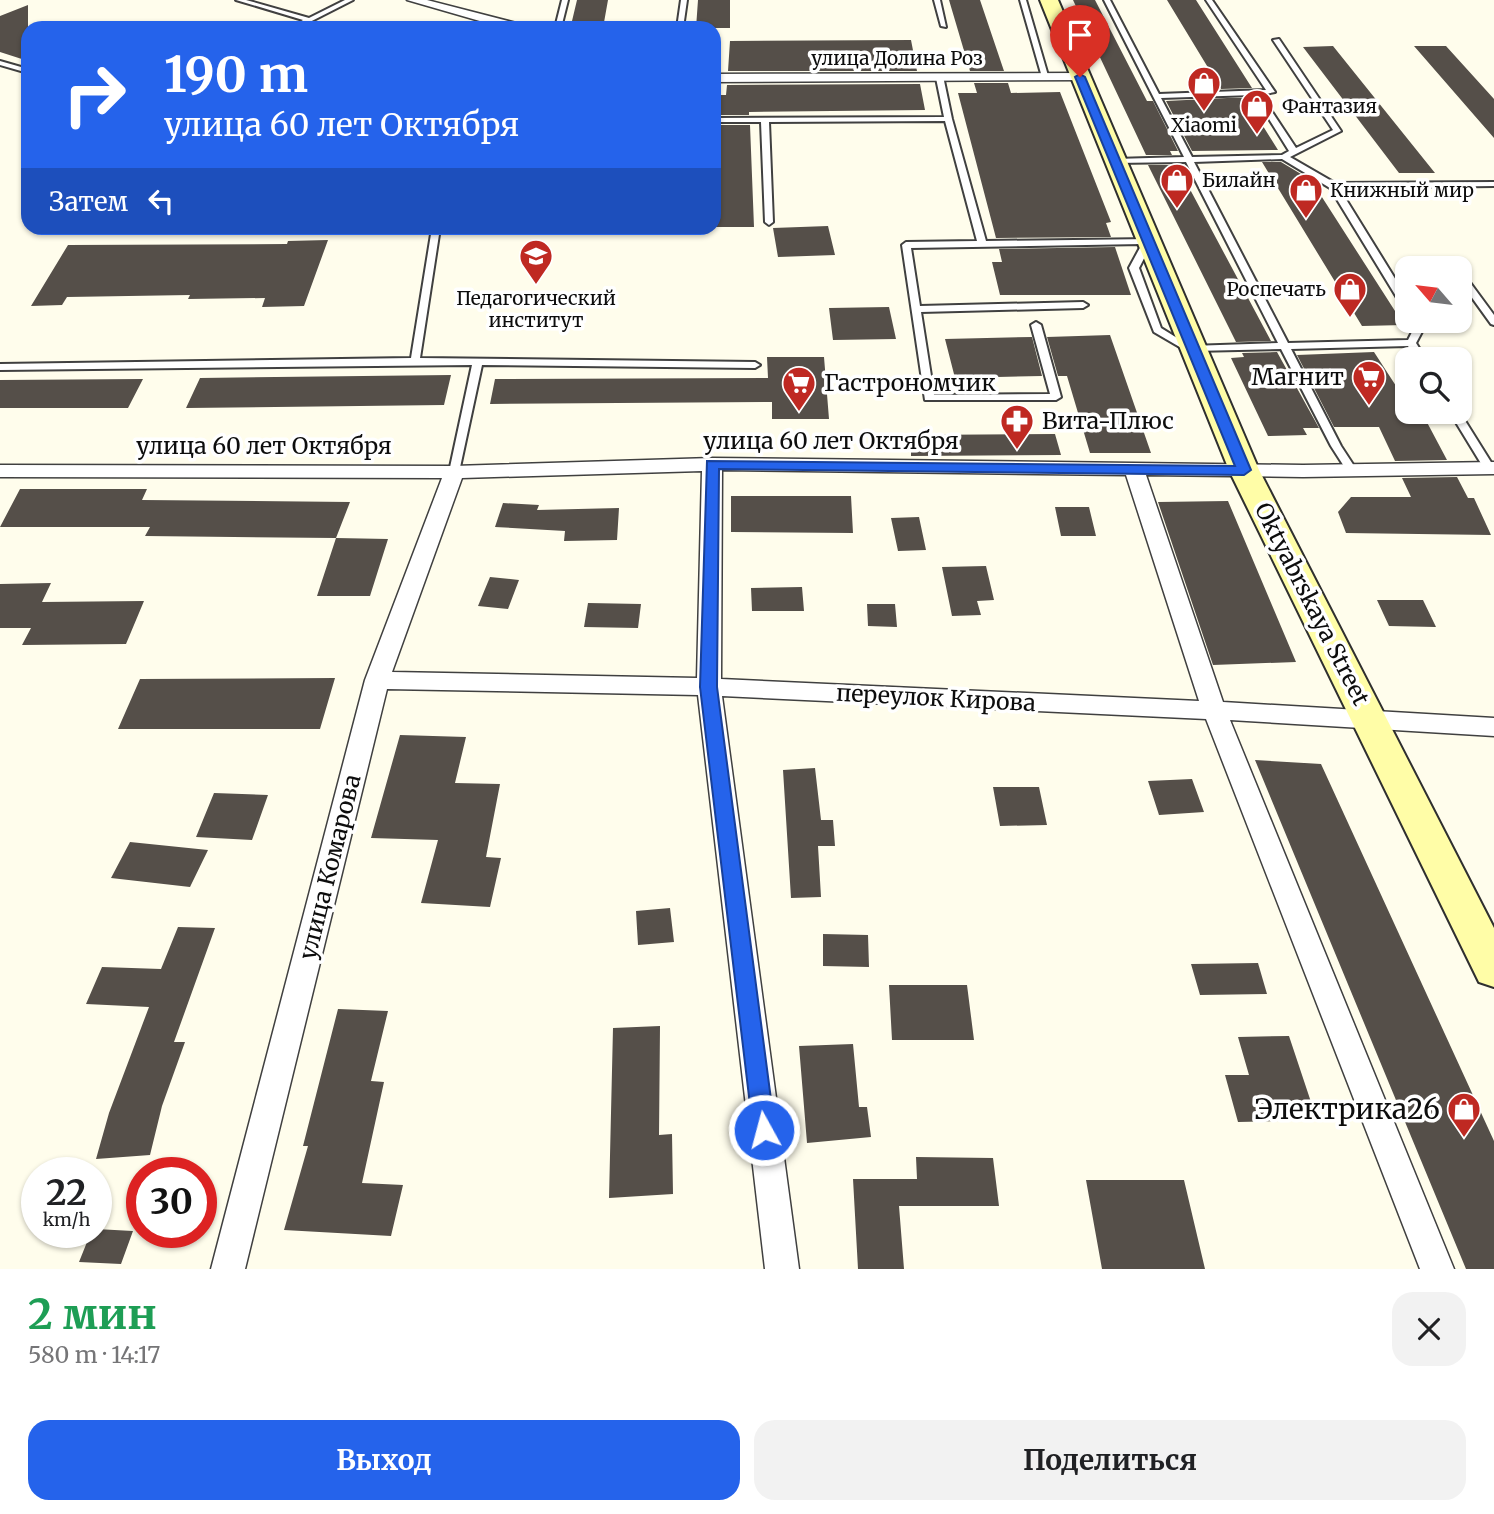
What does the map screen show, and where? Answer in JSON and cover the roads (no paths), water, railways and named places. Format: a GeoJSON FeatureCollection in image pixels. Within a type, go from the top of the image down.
{"type":"FeatureCollection","features":[{"type":"Feature","properties":{"kind":"main road","name":"Oktyabrskaya Street"},"geometry":{"type":"LineString","coordinates":[[1049,0],[1244,470],[1494,969]]}},
{"type":"Feature","properties":{"kind":"street"},"geometry":{"type":"LineString","coordinates":[[414,0],[444,4],[497,21]]}},
{"type":"Feature","properties":{"kind":"street","name":"улица Долина Роз"},"geometry":{"type":"LineString","coordinates":[[721,78],[1080,77]]}},
{"type":"Feature","properties":{"kind":"street"},"geometry":{"type":"LineString","coordinates":[[712,464],[709,687],[782,1269]]}},
{"type":"Feature","properties":{"kind":"street","name":"улица 60 лет Октября"},"geometry":{"type":"LineString","coordinates":[[0,471],[454,472],[712,464],[1244,470],[1492,468]]}},
{"type":"Feature","properties":{"kind":"street"},"geometry":{"type":"LineString","coordinates":[[1133,469],[1214,710],[1437,1269]]}},
{"type":"Feature","properties":{"kind":"street","name":"улица Комарова"},"geometry":{"type":"LineString","coordinates":[[228,1269],[377,680],[454,472]]}},
{"type":"Feature","properties":{"kind":"street","name":"переулок Кирова"},"geometry":{"type":"LineString","coordinates":[[377,680],[709,687],[1214,710],[1369,718],[1426,725],[1494,727]]}},
{"type":"Feature","properties":{"kind":"lane"},"geometry":{"type":"LineString","coordinates":[[239,0],[310,20],[350,0]]}},
{"type":"Feature","properties":{"kind":"lane"},"geometry":{"type":"LineString","coordinates":[[560,21],[565,0]]}},
{"type":"Feature","properties":{"kind":"lane"},"geometry":{"type":"LineString","coordinates":[[681,21],[684,0]]}},
{"type":"Feature","properties":{"kind":"lane"},"geometry":{"type":"LineString","coordinates":[[937,0],[944,26]]}},
{"type":"Feature","properties":{"kind":"lane"},"geometry":{"type":"LineString","coordinates":[[1023,0],[1046,77]]}},
{"type":"Feature","properties":{"kind":"lane"},"geometry":{"type":"LineString","coordinates":[[1107,0],[1336,446],[1351,469]]}},
{"type":"Feature","properties":{"kind":"lane"},"geometry":{"type":"LineString","coordinates":[[1157,96],[1271,92],[1209,0]]}},
{"type":"Feature","properties":{"kind":"lane"},"geometry":{"type":"LineString","coordinates":[[1115,161],[1284,157],[1337,131],[1277,40]]}},
{"type":"Feature","properties":{"kind":"lane"},"geometry":{"type":"LineString","coordinates":[[0,63],[21,69]]}},
{"type":"Feature","properties":{"kind":"lane"},"geometry":{"type":"LineString","coordinates":[[940,78],[948,119],[982,244]]}},
{"type":"Feature","properties":{"kind":"lane"},"geometry":{"type":"LineString","coordinates":[[1256,93],[1294,152]]}},
{"type":"Feature","properties":{"kind":"lane"},"geometry":{"type":"LineString","coordinates":[[721,120],[948,119]]}},
{"type":"Feature","properties":{"kind":"lane"},"geometry":{"type":"LineString","coordinates":[[765,120],[769,222]]}},
{"type":"Feature","properties":{"kind":"lane"},"geometry":{"type":"LineString","coordinates":[[1284,157],[1333,186],[1395,287]]}},
{"type":"Feature","properties":{"kind":"lane"},"geometry":{"type":"LineString","coordinates":[[1333,186],[1494,184]]}},
{"type":"Feature","properties":{"kind":"lane"},"geometry":{"type":"LineString","coordinates":[[415,360],[435,235]]}},
{"type":"Feature","properties":{"kind":"lane"},"geometry":{"type":"LineString","coordinates":[[1036,325],[1056,397],[929,398],[906,245],[1149,241]]}},
{"type":"Feature","properties":{"kind":"lane"},"geometry":{"type":"LineString","coordinates":[[1472,292],[1494,322]]}},
{"type":"Feature","properties":{"kind":"lane"},"geometry":{"type":"LineString","coordinates":[[916,309],[1083,305]]}},
{"type":"Feature","properties":{"kind":"lane"},"geometry":{"type":"LineString","coordinates":[[1411,343],[1416,333]]}},
{"type":"Feature","properties":{"kind":"lane"},"geometry":{"type":"LineString","coordinates":[[1194,350],[1411,343]]}},
{"type":"Feature","properties":{"kind":"lane"},"geometry":{"type":"LineString","coordinates":[[1411,343],[1414,347]]}},
{"type":"Feature","properties":{"kind":"lane"},"geometry":{"type":"LineString","coordinates":[[0,367],[415,360],[755,365]]}},
{"type":"Feature","properties":{"kind":"lane"},"geometry":{"type":"LineString","coordinates":[[454,472],[478,362]]}},
{"type":"Feature","properties":{"kind":"lane"},"geometry":{"type":"LineString","coordinates":[[1463,424],[1492,468]]}},
{"type":"Feature","properties":{"kind":"place","name":"Xiaomi"},"geometry":{"type":"Point","coordinates":[1204,113]}},
{"type":"Feature","properties":{"kind":"place","name":"Фантазия"},"geometry":{"type":"Point","coordinates":[1257,136]}},
{"type":"Feature","properties":{"kind":"place","name":"Билайн"},"geometry":{"type":"Point","coordinates":[1177,210]}},
{"type":"Feature","properties":{"kind":"place","name":"Книжный мир"},"geometry":{"type":"Point","coordinates":[1306,220]}},
{"type":"Feature","properties":{"kind":"place","name":"Педагогический институт"},"geometry":{"type":"Point","coordinates":[536,286]}},
{"type":"Feature","properties":{"kind":"place","name":"Роспечать"},"geometry":{"type":"Point","coordinates":[1350,319]}},
{"type":"Feature","properties":{"kind":"place","name":"Магнит"},"geometry":{"type":"Point","coordinates":[1369,407]}},
{"type":"Feature","properties":{"kind":"place","name":"Гастрономчик"},"geometry":{"type":"Point","coordinates":[799,413]}},
{"type":"Feature","properties":{"kind":"place","name":"Вита-Плюс"},"geometry":{"type":"Point","coordinates":[1017,451]}},
{"type":"Feature","properties":{"kind":"place","name":"Электрика26"},"geometry":{"type":"Point","coordinates":[1464,1139]}}]}
